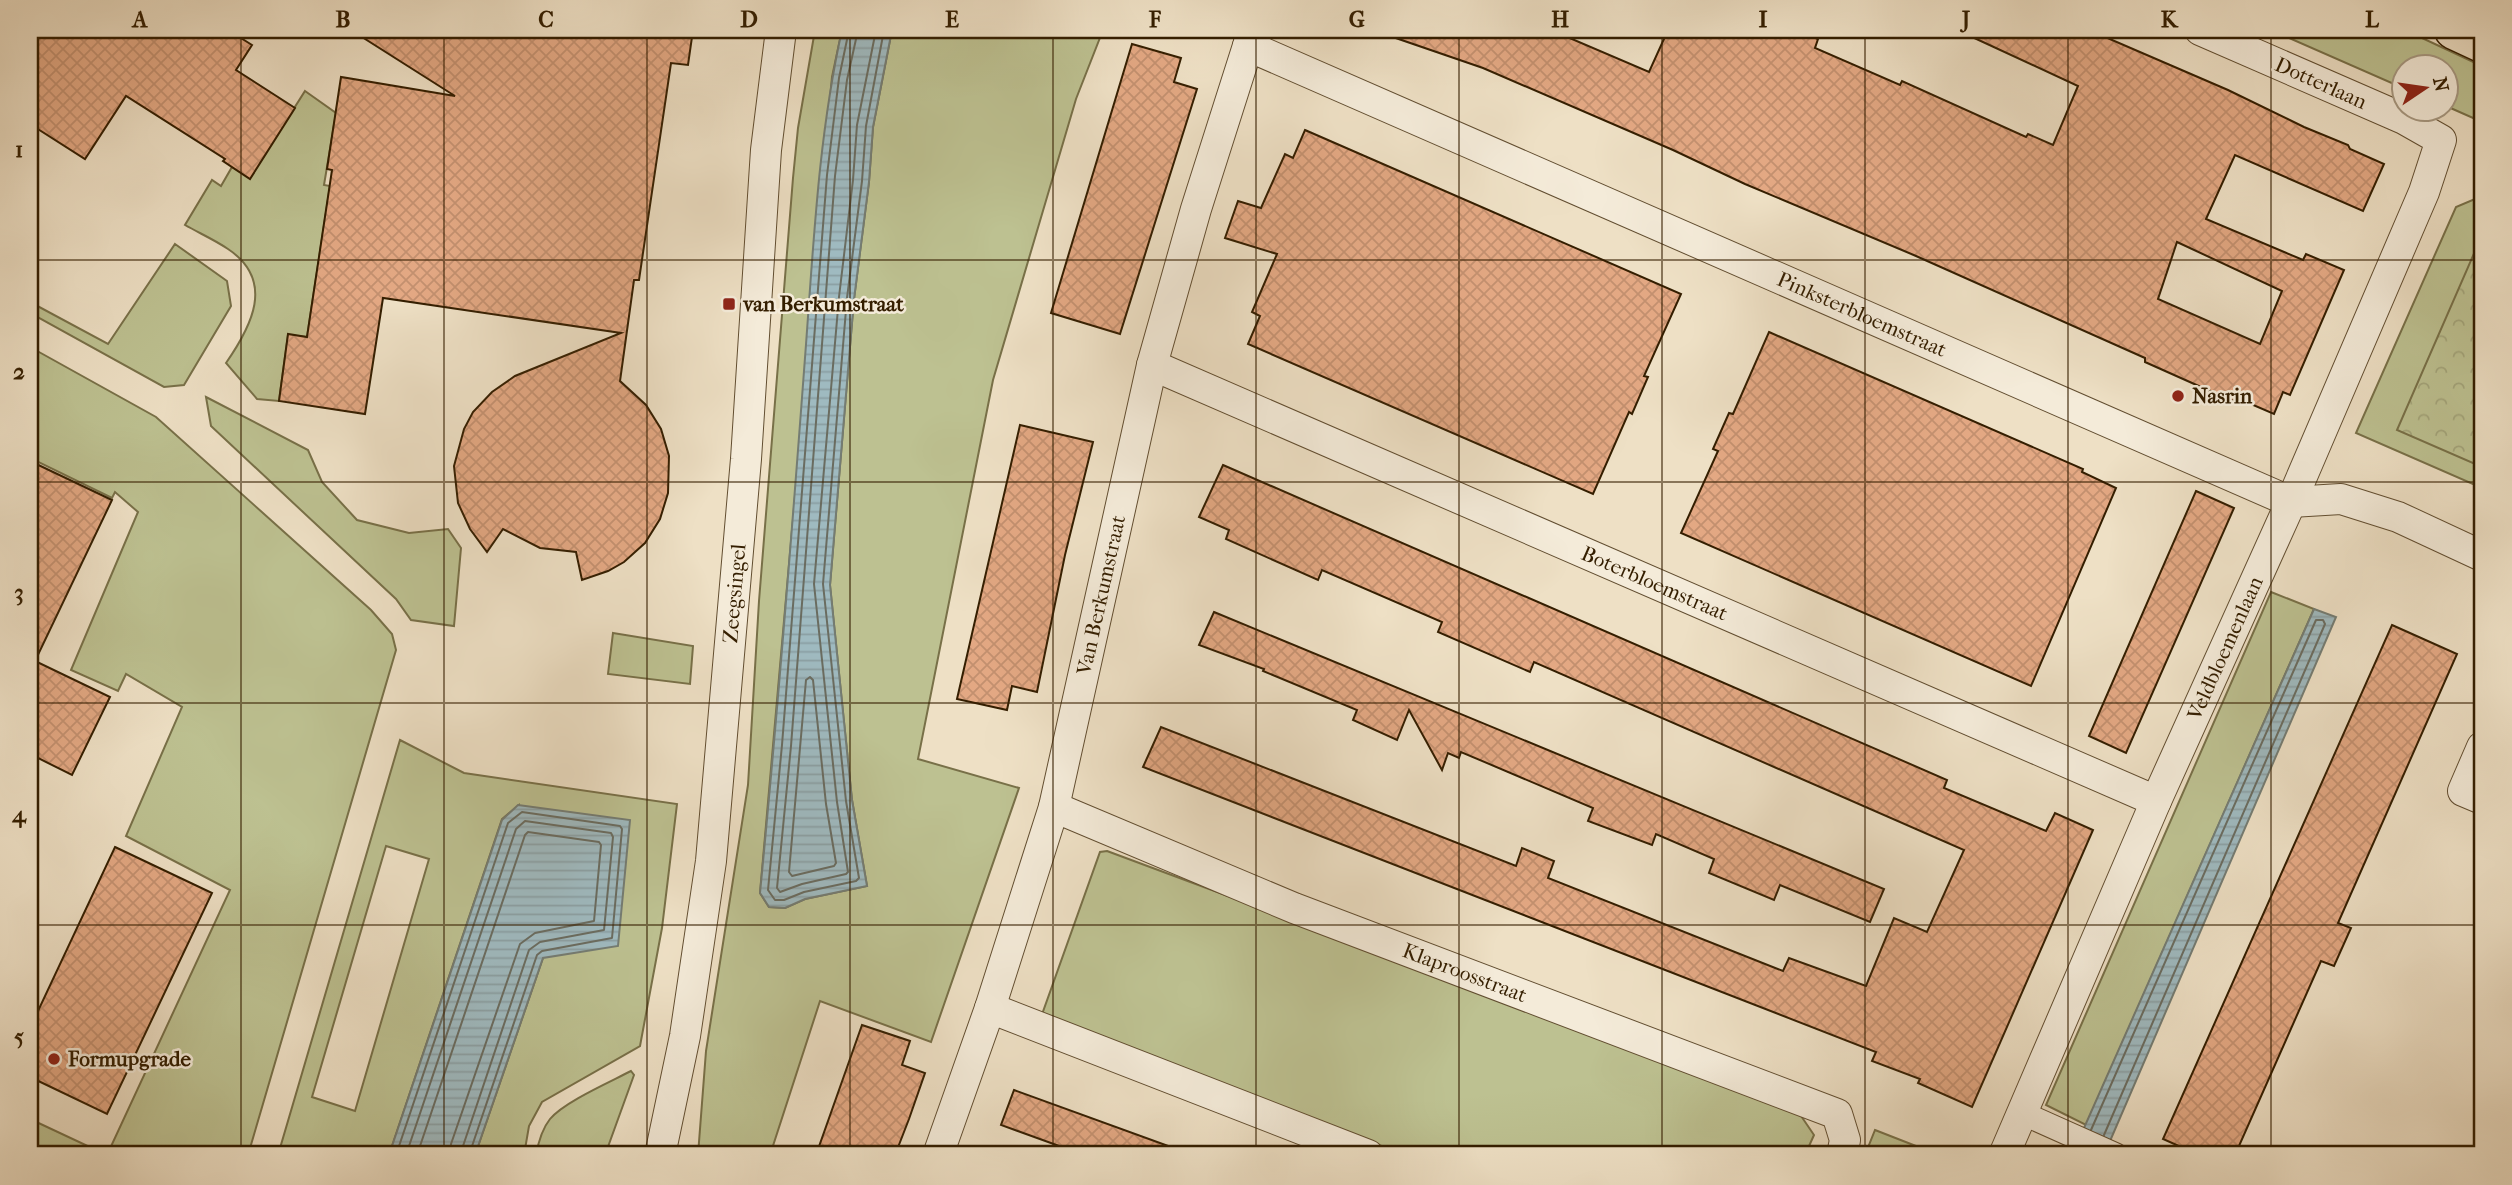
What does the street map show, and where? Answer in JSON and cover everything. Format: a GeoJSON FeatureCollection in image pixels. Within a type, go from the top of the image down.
{"type":"FeatureCollection","features":[{"type":"Feature","properties":{"kind":"main road"},"geometry":{"type":"LineString","coordinates":[[2454,30],[2482,43]]}},
{"type":"Feature","properties":{"kind":"street","name":"Zeegsingel"},"geometry":{"type":"LineString","coordinates":[[660,1155],[685,1036],[711,861],[746,459],[766,150],[781,30]]}},
{"type":"Feature","properties":{"kind":"street","name":"Dotterlaan"},"geometry":{"type":"LineString","coordinates":[[2200,30],[2404,119],[2441,140]]}},
{"type":"Feature","properties":{"kind":"street","name":"Van Berkumstraat"},"geometry":{"type":"LineString","coordinates":[[938,1155],[990,1008],[1054,807],[1152,365],[1196,209],[1250,38]]}},
{"type":"Feature","properties":{"kind":"street","name":"Pinksterbloemstraat"},"geometry":{"type":"LineString","coordinates":[[1250,38],[2291,502],[2341,499],[2398,517],[2482,556]]}},
{"type":"Feature","properties":{"kind":"street","name":"Veldbloemenlaan"},"geometry":{"type":"LineString","coordinates":[[2004,1155],[2156,802],[2291,502],[2424,192],[2441,140]]}},
{"type":"Feature","properties":{"kind":"street","name":"Boterbloemstraat"},"geometry":{"type":"LineString","coordinates":[[1152,365],[2156,802]]}},
{"type":"Feature","properties":{"kind":"street"},"geometry":{"type":"LineString","coordinates":[[2482,747],[2463,791],[2482,799]]}},
{"type":"Feature","properties":{"kind":"street","name":"Klaproosstraat"},"geometry":{"type":"LineString","coordinates":[[1054,807],[1294,908],[1837,1114],[1844,1140],[1842,1155]]}},
{"type":"Feature","properties":{"kind":"street"},"geometry":{"type":"LineString","coordinates":[[990,1008],[1368,1155]]}},
{"type":"Feature","properties":{"kind":"street"},"geometry":{"type":"LineString","coordinates":[[2022,1113],[2114,1154]]}},
{"type":"Feature","properties":{"kind":"green space"},"geometry":{"type":"Polygon","coordinates":[[[815,30],[842,30],[832,77],[760,893],[769,907],[785,908],[805,899],[867,886],[852,800],[830,585],[854,299],[873,127],[892,30],[1103,30],[1076,99],[993,380],[918,759],[1019,788],[931,1042],[820,1001],[770,1155],[698,1155],[706,1051],[748,785],[759,601],[793,178],[798,128],[815,30]]]}},
{"type":"Feature","properties":{"kind":"green space"},"geometry":{"type":"Polygon","coordinates":[[[2271,30],[2405,30],[2452,52],[2390,52],[2390,82],[2271,30]]]}},
{"type":"Feature","properties":{"kind":"green space"},"geometry":{"type":"Polygon","coordinates":[[[2460,56],[2482,66],[2482,126],[2480,121],[2460,112],[2460,56]]]}},
{"type":"Feature","properties":{"kind":"green space"},"geometry":{"type":"Polygon","coordinates":[[[305,91],[336,113],[324,185],[330,186],[307,337],[288,335],[279,401],[257,399],[226,363],[250,320],[255,290],[251,275],[243,262],[228,249],[185,225],[212,180],[221,186],[232,167],[250,178],[305,91]]]}},
{"type":"Feature","properties":{"kind":"green space"},"geometry":{"type":"Polygon","coordinates":[[[2482,196],[2482,488],[2356,433],[2456,207],[2482,196]]]}},
{"type":"Feature","properties":{"kind":"green space"},"geometry":{"type":"Polygon","coordinates":[[[2479,242],[2482,243],[2482,467],[2397,430],[2479,242]]]}},
{"type":"Feature","properties":{"kind":"green space"},"geometry":{"type":"Polygon","coordinates":[[[175,244],[227,281],[231,306],[184,385],[164,387],[30,313],[30,302],[108,344],[175,244]]]}},
{"type":"Feature","properties":{"kind":"green space"},"geometry":{"type":"Polygon","coordinates":[[[30,347],[156,417],[371,610],[392,634],[396,650],[248,1155],[107,1155],[230,890],[126,836],[182,707],[126,674],[118,691],[71,670],[138,512],[115,492],[112,498],[30,458],[30,347]]]}},
{"type":"Feature","properties":{"kind":"green space"},"geometry":{"type":"Polygon","coordinates":[[[206,397],[308,450],[322,482],[357,520],[409,533],[448,529],[461,548],[454,626],[411,620],[396,599],[211,426],[206,397]]]}},
{"type":"Feature","properties":{"kind":"green space"},"geometry":{"type":"Polygon","coordinates":[[[2271,592],[2314,609],[2086,1125],[2046,1105],[2271,592]]]}},
{"type":"Feature","properties":{"kind":"green space"},"geometry":{"type":"Polygon","coordinates":[[[613,633],[693,646],[690,684],[608,674],[613,633]]]}},
{"type":"Feature","properties":{"kind":"green space"},"geometry":{"type":"Polygon","coordinates":[[[400,740],[464,773],[677,804],[662,928],[640,1046],[542,1102],[529,1126],[524,1155],[475,1155],[543,958],[519,805],[502,819],[389,1155],[278,1155],[400,740]],[[386,846],[312,1097],[355,1111],[429,859],[386,846]]]}},
{"type":"Feature","properties":{"kind":"green space"},"geometry":{"type":"Polygon","coordinates":[[[1107,851],[1795,1107],[1814,1135],[1805,1155],[1406,1155],[1040,1020],[1100,852],[1107,851]]]}},
{"type":"Feature","properties":{"kind":"green space"},"geometry":{"type":"Polygon","coordinates":[[[631,1071],[634,1075],[605,1155],[536,1155],[539,1141],[550,1119],[576,1099],[631,1071]]]}},
{"type":"Feature","properties":{"kind":"green space"},"geometry":{"type":"Polygon","coordinates":[[[30,1119],[92,1148],[89,1155],[30,1155],[30,1119]]]}},
{"type":"Feature","properties":{"kind":"green space"},"geometry":{"type":"Polygon","coordinates":[[[1875,1130],[1939,1155],[1865,1155],[1875,1130]]]}},
{"type":"Feature","properties":{"kind":"water"},"geometry":{"type":"Polygon","coordinates":[[[842,30],[892,30],[873,127],[854,299],[830,585],[852,800],[867,886],[805,899],[785,908],[769,907],[760,893],[784,632],[813,243],[821,157],[842,30]]]}},
{"type":"Feature","properties":{"kind":"water"},"geometry":{"type":"Polygon","coordinates":[[[2314,609],[2336,617],[2104,1155],[2072,1155],[2314,609]]]}},
{"type":"Feature","properties":{"kind":"water"},"geometry":{"type":"Polygon","coordinates":[[[518,805],[630,820],[618,946],[543,958],[475,1155],[389,1155],[502,820],[518,805]]]}},
{"type":"Feature","properties":{"kind":"building"},"geometry":{"type":"Polygon","coordinates":[[[30,30],[228,30],[252,45],[236,70],[295,108],[250,179],[223,161],[225,159],[126,96],[85,159],[30,124],[30,30]]]}},
{"type":"Feature","properties":{"kind":"building"},"geometry":{"type":"Polygon","coordinates":[[[351,30],[693,30],[688,65],[671,63],[639,280],[634,280],[620,381],[646,405],[661,429],[669,456],[668,493],[660,519],[645,543],[624,562],[608,571],[582,580],[576,552],[540,548],[503,529],[487,552],[470,529],[458,503],[454,466],[464,429],[473,412],[492,392],[515,376],[621,333],[383,298],[365,414],[279,401],[288,334],[307,337],[332,170],[327,169],[341,77],[455,96],[351,30]]]}},
{"type":"Feature","properties":{"kind":"building"},"geometry":{"type":"Polygon","coordinates":[[[1388,30],[1551,30],[1649,72],[1668,30],[1796,30],[1818,39],[1815,48],[1900,85],[1902,81],[2026,137],[2028,134],[2053,145],[2078,86],[1957,30],[2089,30],[2228,90],[2384,164],[2363,211],[2235,155],[2206,219],[2303,260],[2306,254],[2344,270],[2290,395],[2283,392],[2274,414],[2237,398],[2233,401],[2145,362],[2145,358],[1916,256],[1483,68],[1387,35],[1388,30]],[[2177,242],[2158,299],[2260,344],[2282,291],[2177,242]]]}},
{"type":"Feature","properties":{"kind":"building"},"geometry":{"type":"Polygon","coordinates":[[[1132,44],[1181,58],[1174,82],[1197,89],[1120,334],[1051,313],[1132,44]]]}},
{"type":"Feature","properties":{"kind":"building"},"geometry":{"type":"Polygon","coordinates":[[[1305,130],[1681,294],[1644,376],[1648,377],[1632,414],[1629,412],[1593,494],[1248,344],[1260,316],[1252,312],[1277,254],[1225,238],[1238,201],[1261,208],[1285,154],[1293,158],[1305,130]]]}},
{"type":"Feature","properties":{"kind":"building"},"geometry":{"type":"Polygon","coordinates":[[[1769,332],[2083,469],[2082,472],[2116,488],[2031,686],[1681,533],[1718,451],[1713,449],[1729,413],[1733,414],[1769,332]]]}},
{"type":"Feature","properties":{"kind":"building"},"geometry":{"type":"Polygon","coordinates":[[[1020,425],[1093,442],[1065,555],[1037,692],[1012,686],[1007,710],[957,699],[1020,425]]]}},
{"type":"Feature","properties":{"kind":"building"},"geometry":{"type":"Polygon","coordinates":[[[30,461],[112,500],[35,661],[110,697],[72,775],[30,754],[30,461]]]}},
{"type":"Feature","properties":{"kind":"building"},"geometry":{"type":"Polygon","coordinates":[[[1223,465],[1947,780],[1944,788],[2046,831],[2055,813],[2093,830],[1972,1107],[1918,1083],[1920,1079],[1872,1061],[1876,1052],[1143,767],[1161,727],[1516,866],[1522,848],[1554,861],[1548,878],[1783,971],[1789,958],[1866,986],[1894,918],[1927,932],[1964,850],[1534,662],[1530,672],[1438,632],[1442,622],[1322,570],[1318,580],[1226,539],[1229,530],[1199,517],[1223,465]]]}},
{"type":"Feature","properties":{"kind":"building"},"geometry":{"type":"Polygon","coordinates":[[[2196,491],[2234,508],[2126,753],[2089,736],[2196,491]]]}},
{"type":"Feature","properties":{"kind":"building"},"geometry":{"type":"Polygon","coordinates":[[[1214,612],[1884,889],[1870,922],[1780,885],[1774,900],[1709,873],[1714,859],[1656,834],[1652,845],[1588,821],[1593,808],[1461,752],[1459,758],[1448,753],[1442,770],[1409,710],[1397,740],[1353,720],[1357,710],[1263,671],[1264,669],[1199,645],[1214,612]]]}},
{"type":"Feature","properties":{"kind":"building"},"geometry":{"type":"Polygon","coordinates":[[[2392,625],[2457,654],[2338,923],[2351,928],[2334,966],[2321,961],[2235,1155],[2199,1155],[2163,1139],[2392,625]]]}},
{"type":"Feature","properties":{"kind":"building"},"geometry":{"type":"Polygon","coordinates":[[[115,847],[212,893],[107,1114],[30,1077],[30,1028],[115,847]]]}},
{"type":"Feature","properties":{"kind":"building"},"geometry":{"type":"Polygon","coordinates":[[[862,1025],[910,1041],[902,1065],[925,1073],[909,1119],[895,1155],[816,1155],[862,1025]]]}},
{"type":"Feature","properties":{"kind":"building"},"geometry":{"type":"Polygon","coordinates":[[[1014,1090],[1182,1151],[1182,1155],[1084,1155],[1001,1125],[1014,1090]]]}},
{"type":"Feature","properties":{"kind":"place","name":"van Berkumstraat"},"geometry":{"type":"Point","coordinates":[729,304]}},
{"type":"Feature","properties":{"kind":"place","name":"Nasrin"},"geometry":{"type":"Point","coordinates":[2178,396]}},
{"type":"Feature","properties":{"kind":"place","name":"Formupgrade"},"geometry":{"type":"Point","coordinates":[54,1059]}}]}
